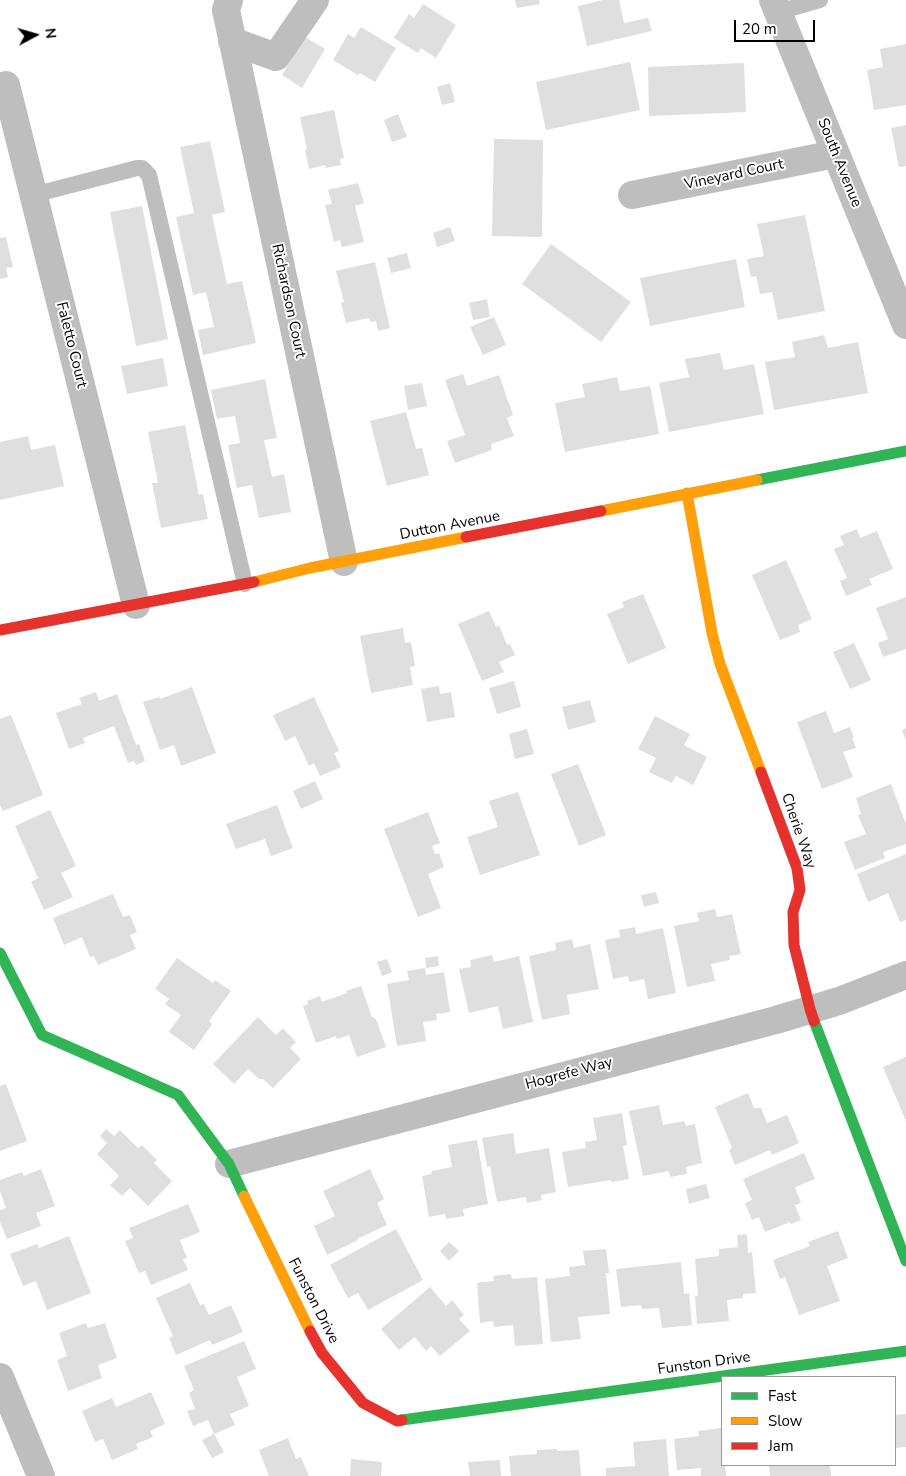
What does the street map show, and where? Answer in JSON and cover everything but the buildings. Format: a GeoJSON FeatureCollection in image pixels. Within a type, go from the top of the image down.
{"type":"FeatureCollection","features":[{"type":"Feature","properties":{"kind":"street","name":"Richardson Court"},"geometry":{"type":"LineString","coordinates":[[229,0],[226,10],[232,41],[344,562]]}},
{"type":"Feature","properties":{"kind":"street"},"geometry":{"type":"LineString","coordinates":[[232,41],[276,57],[315,0]]}},
{"type":"Feature","properties":{"kind":"street","name":"South Avenue"},"geometry":{"type":"LineString","coordinates":[[775,6],[906,325]]}},
{"type":"Feature","properties":{"kind":"street","name":"Faletto Court"},"geometry":{"type":"LineString","coordinates":[[6,85],[136,605]]}},
{"type":"Feature","properties":{"kind":"street","name":"Vineyard Court"},"geometry":{"type":"LineString","coordinates":[[632,195],[835,154]]}},
{"type":"Feature","properties":{"kind":"street","name":"Dutton Avenue"},"geometry":{"type":"LineString","coordinates":[[0,630],[245,584],[310,568],[687,493],[905,454]]}},
{"type":"Feature","properties":{"kind":"street","name":"Cherie Way"},"geometry":{"type":"LineString","coordinates":[[687,493],[712,633],[720,664],[797,868],[800,890],[794,912],[794,944],[810,1009],[906,1261]]}},
{"type":"Feature","properties":{"kind":"street","name":"Funston Drive"},"geometry":{"type":"LineString","coordinates":[[0,953],[42,1035],[178,1095],[229,1164],[303,1319],[322,1353],[363,1403],[397,1421],[721,1376]]}},
{"type":"Feature","properties":{"kind":"street","name":"Hogrefe Way"},"geometry":{"type":"LineString","coordinates":[[229,1164],[776,1020],[839,1001],[906,975]]}},
{"type":"Feature","properties":{"kind":"street","name":"Funston Drive"},"geometry":{"type":"LineString","coordinates":[[724,1376],[906,1351]]}},
{"type":"Feature","properties":{"kind":"street"},"geometry":{"type":"LineString","coordinates":[[0,1377],[41,1476]]}},
{"type":"Feature","properties":{"kind":"lane"},"geometry":{"type":"LineString","coordinates":[[775,6],[820,0]]}},
{"type":"Feature","properties":{"kind":"lane"},"geometry":{"type":"LineString","coordinates":[[33,195],[137,168],[142,168],[149,175],[245,584]]}},
{"type":"Feature","properties":{"kind":"traffic: fast"},"geometry":{"type":"LineString","coordinates":[[757,480],[906,451]]}},
{"type":"Feature","properties":{"kind":"traffic: fast"},"geometry":{"type":"LineString","coordinates":[[0,953],[42,1035],[178,1095],[229,1164],[244,1196]]}},
{"type":"Feature","properties":{"kind":"traffic: fast"},"geometry":{"type":"LineString","coordinates":[[814,1021],[906,1261]]}},
{"type":"Feature","properties":{"kind":"traffic: fast"},"geometry":{"type":"LineString","coordinates":[[723,1376],[906,1351]]}},
{"type":"Feature","properties":{"kind":"traffic: fast"},"geometry":{"type":"LineString","coordinates":[[402,1420],[721,1376]]}},
{"type":"Feature","properties":{"kind":"traffic: slow"},"geometry":{"type":"LineString","coordinates":[[601,511],[757,480]]}},
{"type":"Feature","properties":{"kind":"traffic: slow"},"geometry":{"type":"LineString","coordinates":[[687,493],[712,633],[720,664],[761,772]]}},
{"type":"Feature","properties":{"kind":"traffic: slow"},"geometry":{"type":"LineString","coordinates":[[254,582],[310,568],[466,537]]}},
{"type":"Feature","properties":{"kind":"traffic: slow"},"geometry":{"type":"LineString","coordinates":[[244,1196],[310,1331]]}},
{"type":"Feature","properties":{"kind":"traffic: jam"},"geometry":{"type":"LineString","coordinates":[[466,537],[601,511]]}},
{"type":"Feature","properties":{"kind":"traffic: jam"},"geometry":{"type":"LineString","coordinates":[[0,630],[254,582]]}},
{"type":"Feature","properties":{"kind":"traffic: jam"},"geometry":{"type":"LineString","coordinates":[[761,772],[797,868],[800,890],[793,912],[794,945],[814,1021]]}},
{"type":"Feature","properties":{"kind":"traffic: jam"},"geometry":{"type":"LineString","coordinates":[[310,1331],[322,1353],[363,1403],[397,1421],[402,1420]]}}]}
